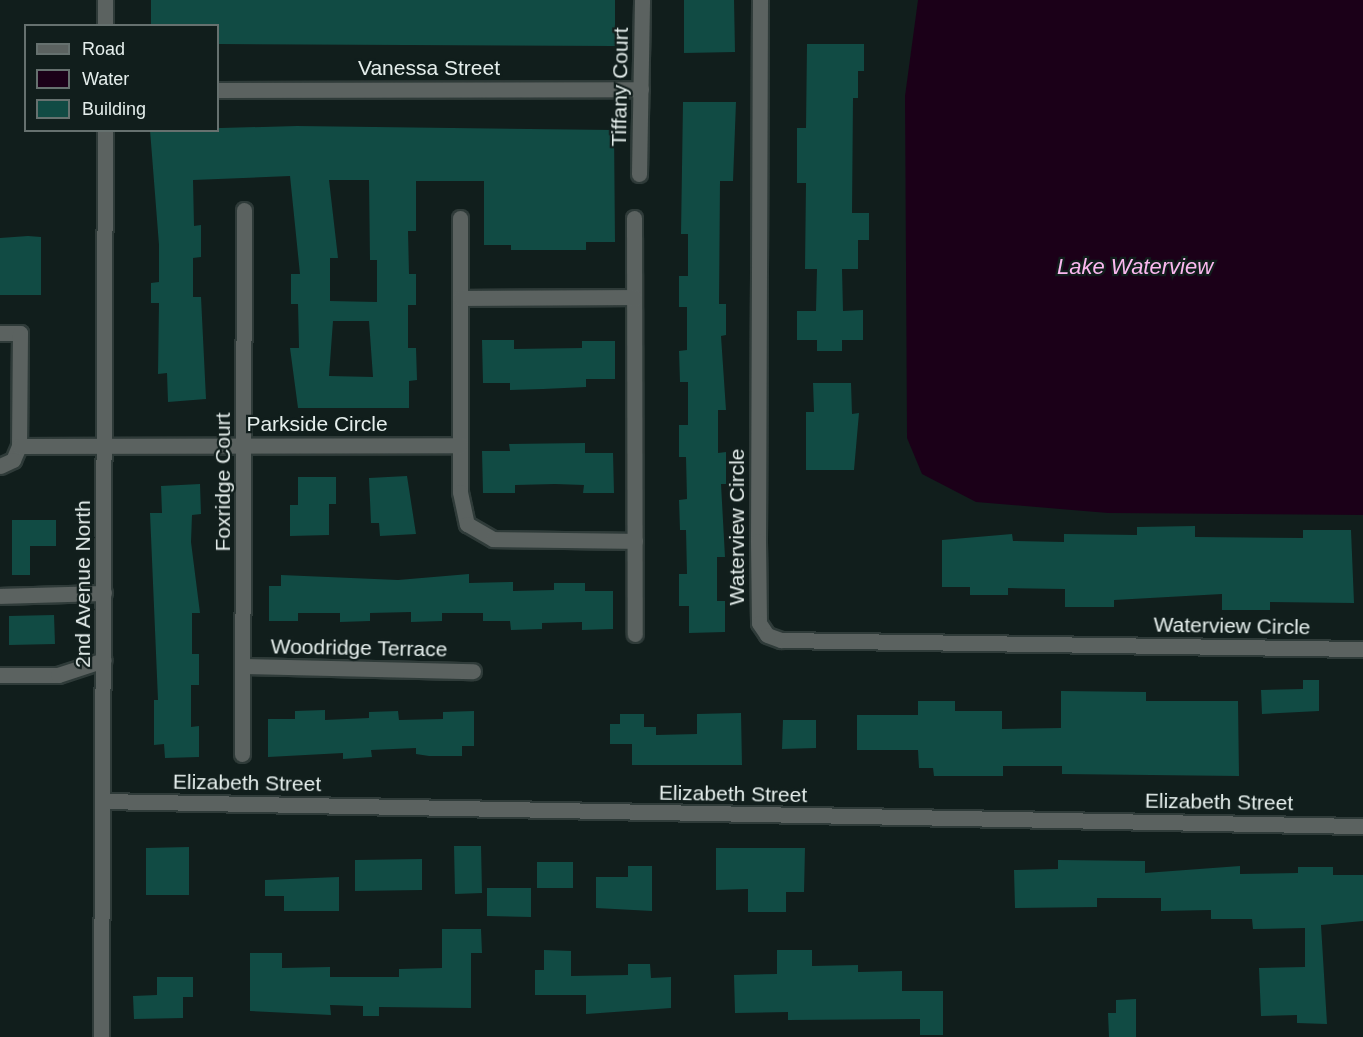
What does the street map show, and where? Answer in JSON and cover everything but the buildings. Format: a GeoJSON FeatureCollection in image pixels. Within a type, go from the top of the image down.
{"type":"FeatureCollection","features":[{"type":"Feature","properties":{"kind":"street"},"geometry":{"type":"LineString","coordinates":[[105,0],[105,24]]}},
{"type":"Feature","properties":{"kind":"street","name":"Tiffany Court"},"geometry":{"type":"LineString","coordinates":[[639,174],[642,0]]}},
{"type":"Feature","properties":{"kind":"street","name":"Waterview Circle"},"geometry":{"type":"LineString","coordinates":[[760,0],[758,541],[759,623],[767,635],[781,640],[1363,648]]}},
{"type":"Feature","properties":{"kind":"street","name":"Vanessa Street"},"geometry":{"type":"LineString","coordinates":[[219,90],[641,89]]}},
{"type":"Feature","properties":{"kind":"street","name":"2nd Avenue North"},"geometry":{"type":"LineString","coordinates":[[101,1037],[105,132]]}},
{"type":"Feature","properties":{"kind":"street","name":"Foxridge Court"},"geometry":{"type":"LineString","coordinates":[[242,754],[244,210]]}},
{"type":"Feature","properties":{"kind":"street"},"geometry":{"type":"LineString","coordinates":[[460,218],[462,511],[478,534],[493,539],[635,541]]}},
{"type":"Feature","properties":{"kind":"street"},"geometry":{"type":"LineString","coordinates":[[634,218],[635,634]]}},
{"type":"Feature","properties":{"kind":"street"},"geometry":{"type":"LineString","coordinates":[[460,298],[634,297]]}},
{"type":"Feature","properties":{"kind":"street"},"geometry":{"type":"LineString","coordinates":[[0,333],[20,333],[19,446],[13,460],[0,466]]}},
{"type":"Feature","properties":{"kind":"street","name":"Parkside Circle"},"geometry":{"type":"LineString","coordinates":[[19,446],[460,445]]}},
{"type":"Feature","properties":{"kind":"street"},"geometry":{"type":"LineString","coordinates":[[0,596],[104,593]]}},
{"type":"Feature","properties":{"kind":"street"},"geometry":{"type":"LineString","coordinates":[[0,675],[58,675],[104,660]]}},
{"type":"Feature","properties":{"kind":"street","name":"Woodridge Terrace"},"geometry":{"type":"LineString","coordinates":[[244,666],[473,671]]}},
{"type":"Feature","properties":{"kind":"street","name":"Elizabeth Street"},"geometry":{"type":"LineString","coordinates":[[102,801],[1363,826]]}},
{"type":"Feature","properties":{"kind":"water","name":"Lake Waterview"},"geometry":{"type":"Polygon","coordinates":[[[918,0],[1363,0],[1363,515],[1108,513],[976,502],[922,474],[907,438],[905,96],[918,0]]]}}]}
